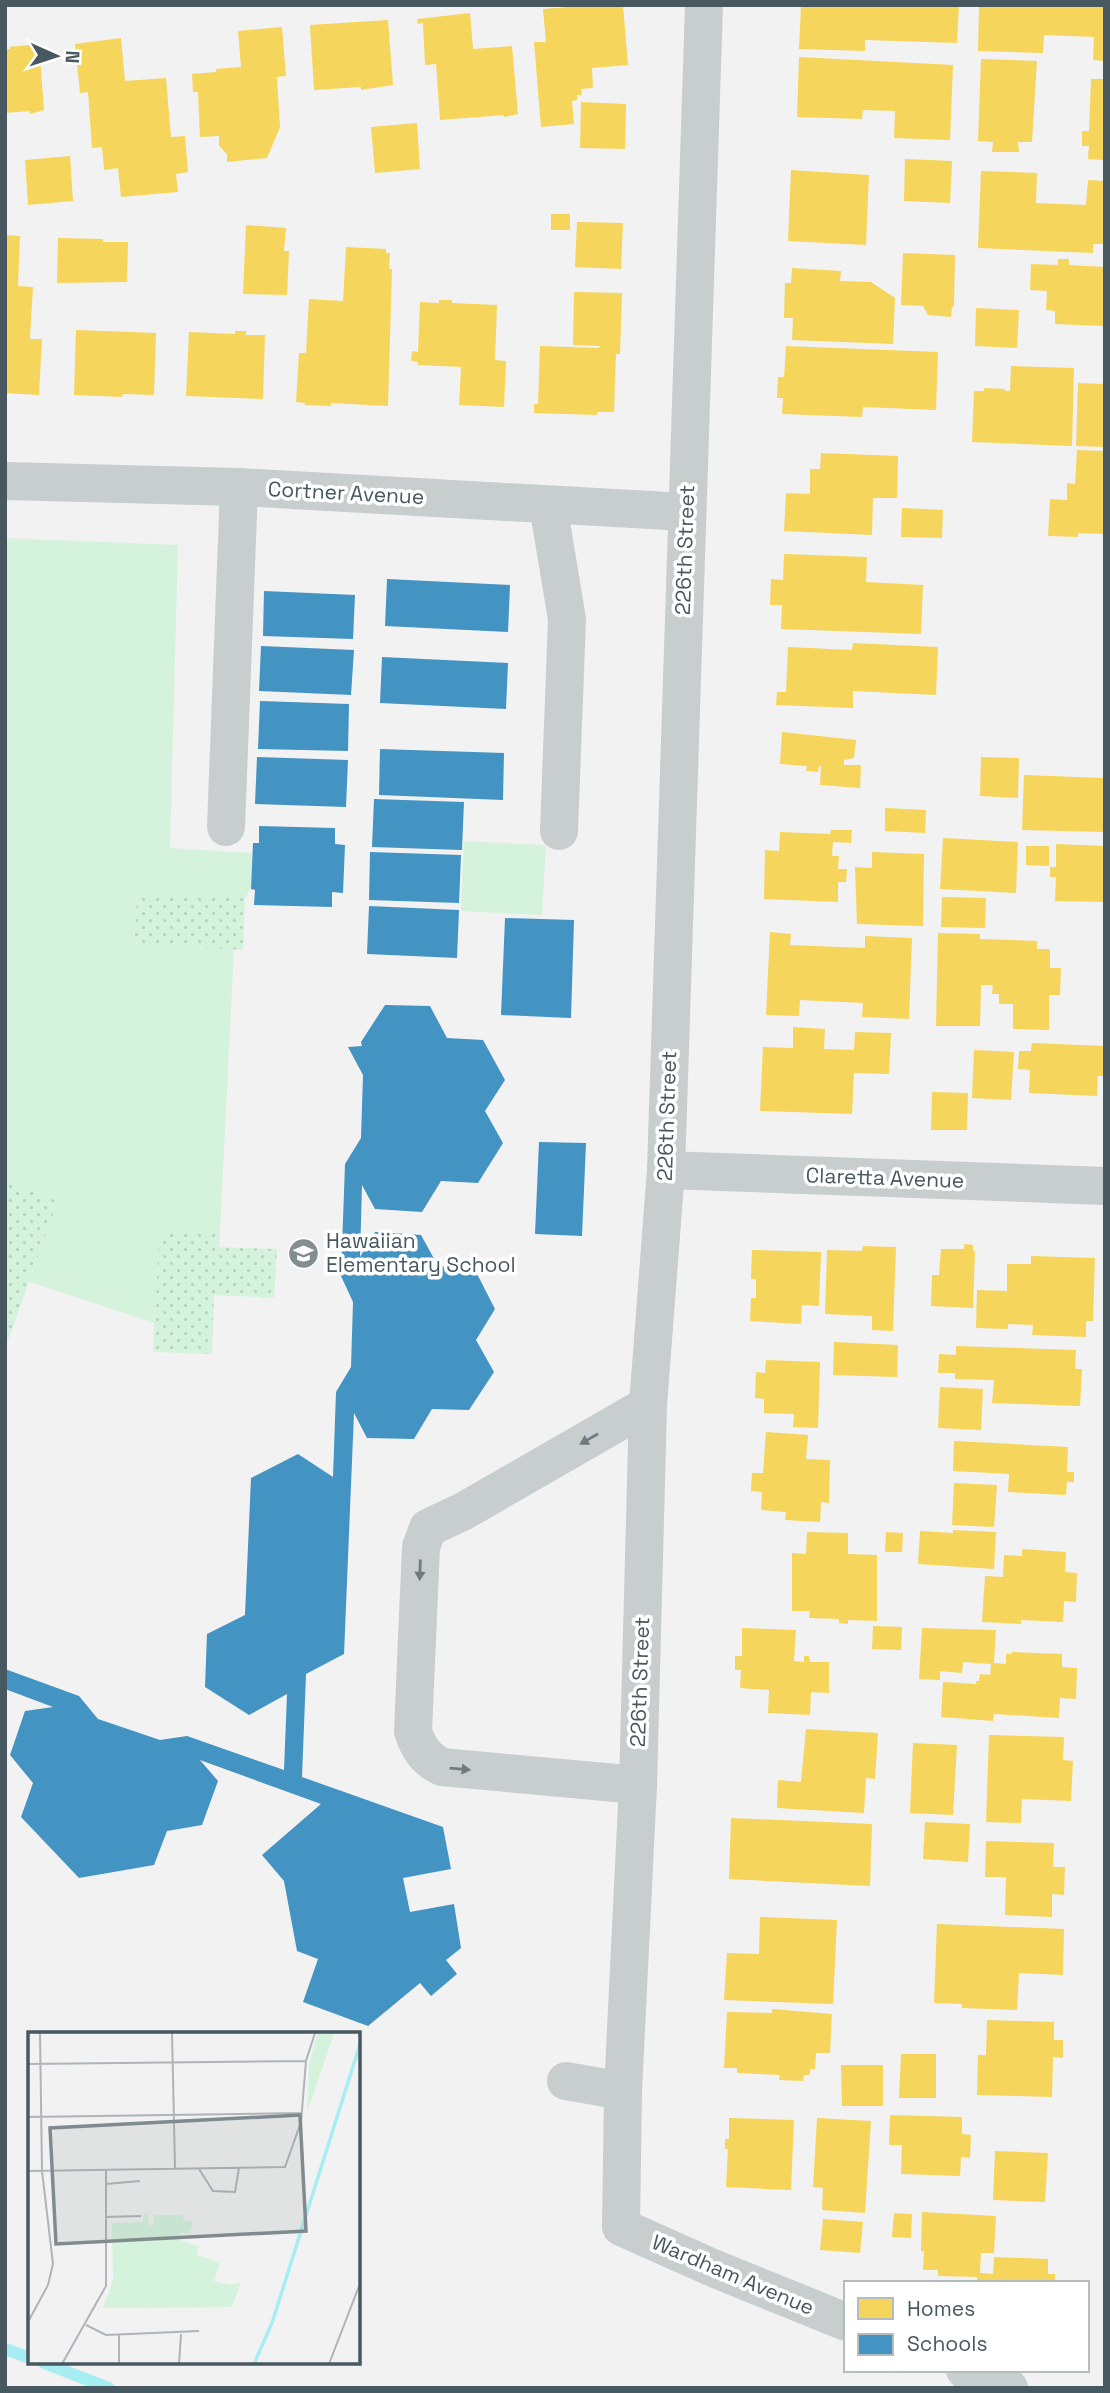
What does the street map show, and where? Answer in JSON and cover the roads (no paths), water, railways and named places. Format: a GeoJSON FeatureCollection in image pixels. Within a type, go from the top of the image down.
{"type":"FeatureCollection","features":[{"type":"Feature","properties":{"kind":"street","name":"226th Street"},"geometry":{"type":"LineString","coordinates":[[621,2227],[623,2091],[638,1785],[648,1405],[666,1170],[704,5]]}},
{"type":"Feature","properties":{"kind":"street","name":"Cortner Avenue"},"geometry":{"type":"LineString","coordinates":[[5,481],[239,488],[686,512]]}},
{"type":"Feature","properties":{"kind":"street"},"geometry":{"type":"LineString","coordinates":[[226,827],[239,488]]}},
{"type":"Feature","properties":{"kind":"street"},"geometry":{"type":"LineString","coordinates":[[548,505],[567,619],[559,831]]}},
{"type":"Feature","properties":{"kind":"street","name":"Claretta Avenue"},"geometry":{"type":"LineString","coordinates":[[666,1170],[1105,1186]]}},
{"type":"Feature","properties":{"kind":"street"},"geometry":{"type":"LineString","coordinates":[[638,1785],[442,1767],[421,1751],[413,1731],[421,1547],[428,1528],[464,1511],[648,1405]]}},
{"type":"Feature","properties":{"kind":"street"},"geometry":{"type":"LineString","coordinates":[[566,2081],[623,2091]]}},
{"type":"Feature","properties":{"kind":"street","name":"Wardham Avenue"},"geometry":{"type":"LineString","coordinates":[[621,2227],[844,2321]]}},
{"type":"Feature","properties":{"kind":"street"},"geometry":{"type":"LineString","coordinates":[[970,2372],[1009,2388]]}},
{"type":"Feature","properties":{"kind":"waterway"},"geometry":{"type":"LineString","coordinates":[[5,2349],[28,2357]]}},
{"type":"Feature","properties":{"kind":"waterway"},"geometry":{"type":"LineString","coordinates":[[49,2365],[109,2388]]}},
{"type":"Feature","properties":{"kind":"place","name":"Hawaiian Elementary School"},"geometry":{"type":"Point","coordinates":[303,1253]}}]}
